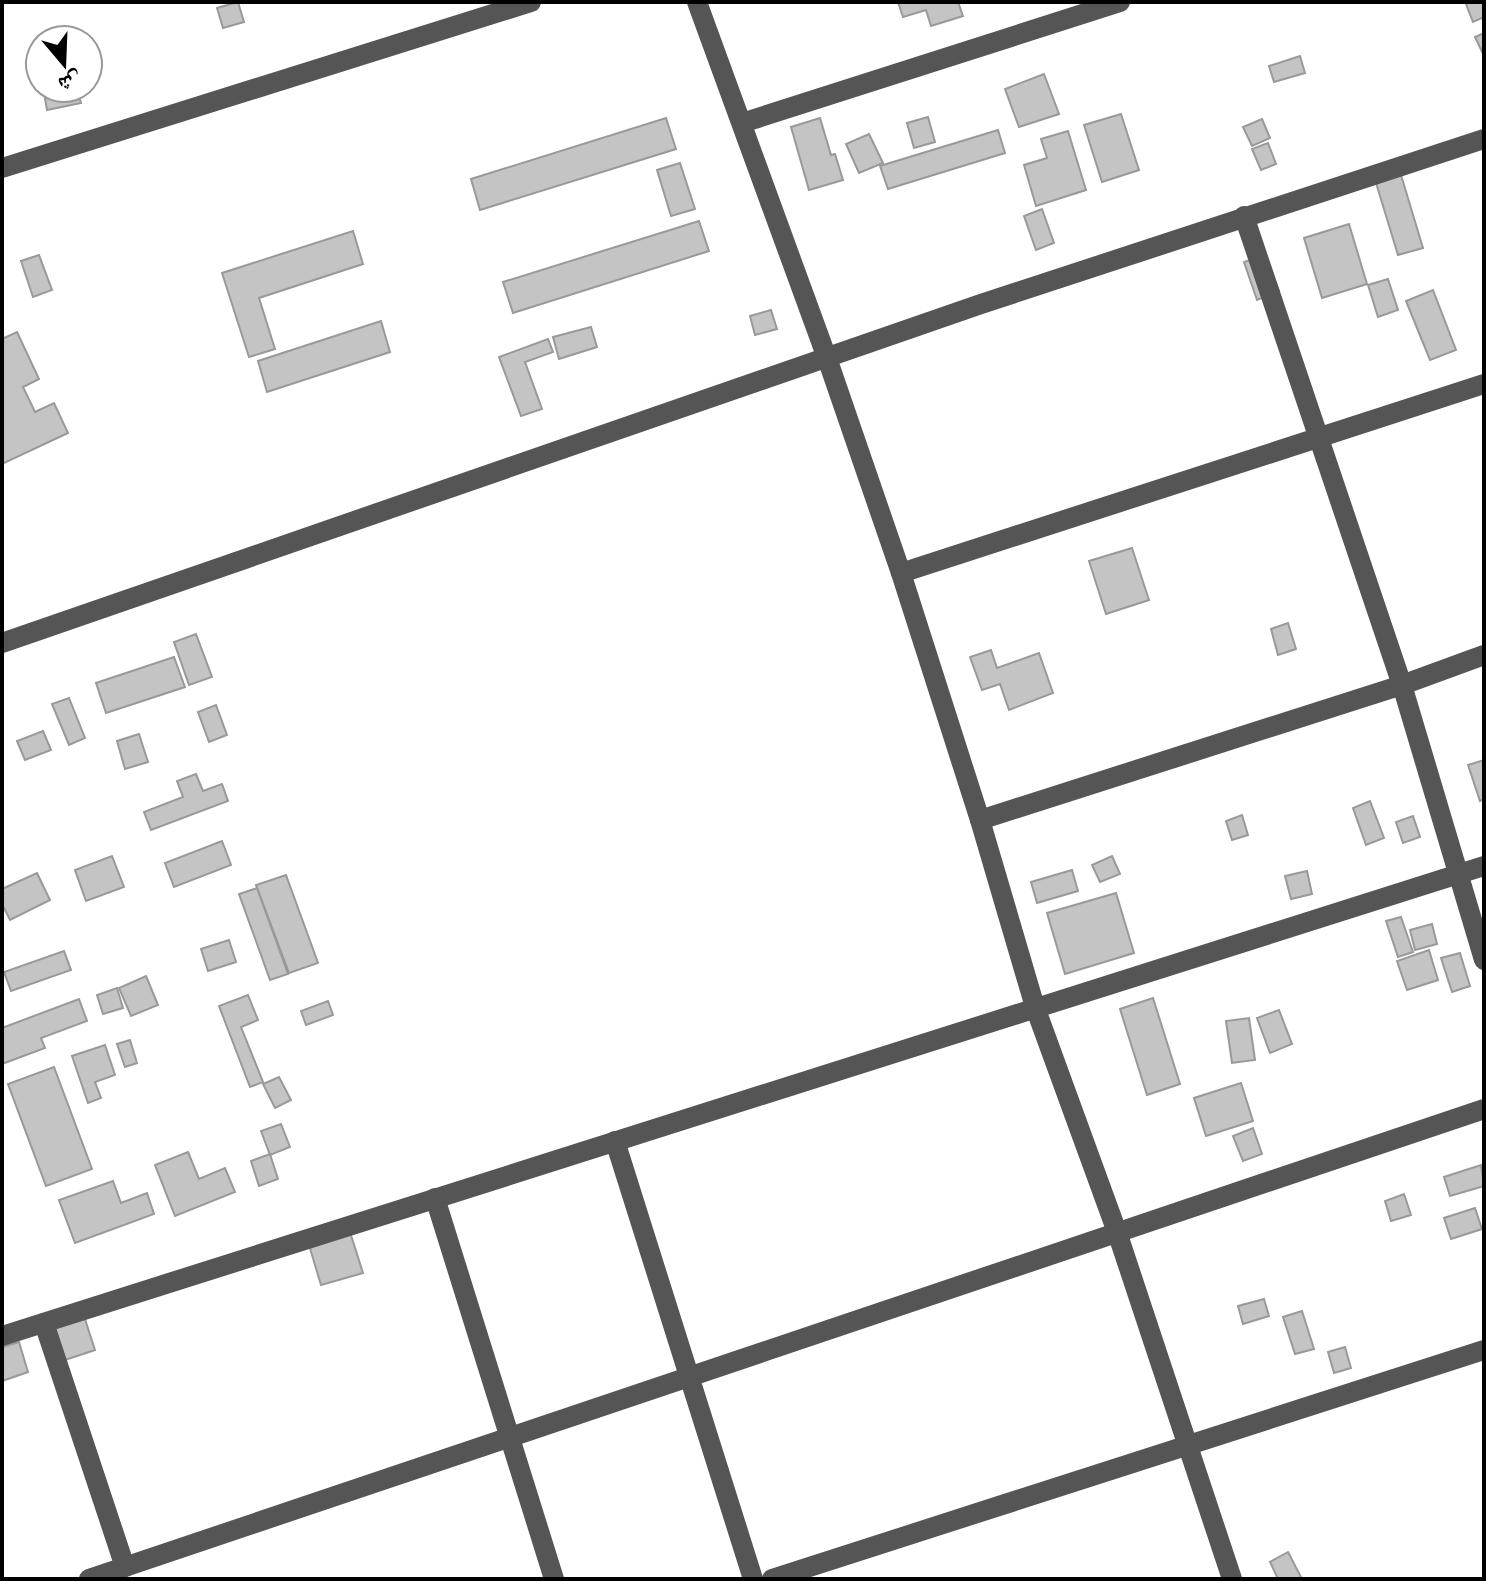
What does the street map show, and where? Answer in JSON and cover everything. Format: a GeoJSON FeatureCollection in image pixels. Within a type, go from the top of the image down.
{"type":"FeatureCollection","features":[{"type":"Feature","properties":{"kind":"street"},"geometry":{"type":"LineString","coordinates":[[2,168],[531,2]]}},
{"type":"Feature","properties":{"kind":"street"},"geometry":{"type":"LineString","coordinates":[[697,2],[827,358],[901,573],[980,820],[1035,1007],[1117,1232],[1232,1579]]}},
{"type":"Feature","properties":{"kind":"street"},"geometry":{"type":"LineString","coordinates":[[742,123],[1120,2]]}},
{"type":"Feature","properties":{"kind":"street"},"geometry":{"type":"LineString","coordinates":[[2,643],[1244,216],[1484,139]]}},
{"type":"Feature","properties":{"kind":"street"},"geometry":{"type":"LineString","coordinates":[[1244,216],[1402,685],[1484,960]]}},
{"type":"Feature","properties":{"kind":"street"},"geometry":{"type":"LineString","coordinates":[[901,573],[1484,384]]}},
{"type":"Feature","properties":{"kind":"street"},"geometry":{"type":"LineString","coordinates":[[980,820],[1402,685],[1484,655]]}},
{"type":"Feature","properties":{"kind":"street"},"geometry":{"type":"LineString","coordinates":[[2,1336],[1484,866]]}},
{"type":"Feature","properties":{"kind":"street"},"geometry":{"type":"LineString","coordinates":[[89,1579],[1484,1109]]}},
{"type":"Feature","properties":{"kind":"street"},"geometry":{"type":"LineString","coordinates":[[615,1141],[753,1579]]}},
{"type":"Feature","properties":{"kind":"street"},"geometry":{"type":"LineString","coordinates":[[435,1198],[554,1579]]}},
{"type":"Feature","properties":{"kind":"street"},"geometry":{"type":"LineString","coordinates":[[44,1323],[125,1567]]}},
{"type":"Feature","properties":{"kind":"street"},"geometry":{"type":"LineString","coordinates":[[772,1579],[1484,1350]]}},
{"type":"Feature","properties":{"kind":"building"},"geometry":{"type":"Polygon","coordinates":[[[238,2],[244,22],[223,28],[217,8],[238,2]]]}},
{"type":"Feature","properties":{"kind":"building"},"geometry":{"type":"Polygon","coordinates":[[[898,2],[958,2],[963,16],[931,26],[926,10],[903,17],[898,2]]]}},
{"type":"Feature","properties":{"kind":"building"},"geometry":{"type":"Polygon","coordinates":[[[1484,2],[1484,17],[1473,22],[1466,4],[1484,2]]]}},
{"type":"Feature","properties":{"kind":"building"},"geometry":{"type":"Polygon","coordinates":[[[1484,33],[1484,56],[1475,37],[1484,33]]]}},
{"type":"Feature","properties":{"kind":"building"},"geometry":{"type":"Polygon","coordinates":[[[1300,56],[1305,73],[1274,82],[1269,66],[1300,56]]]}},
{"type":"Feature","properties":{"kind":"building"},"geometry":{"type":"Polygon","coordinates":[[[1044,74],[1059,114],[1019,127],[1005,89],[1044,74]]]}},
{"type":"Feature","properties":{"kind":"building"},"geometry":{"type":"Polygon","coordinates":[[[46,104],[76,104],[47,110],[46,104]]]}},
{"type":"Feature","properties":{"kind":"building"},"geometry":{"type":"Polygon","coordinates":[[[1121,114],[1139,170],[1102,182],[1084,125],[1121,114]]]}},
{"type":"Feature","properties":{"kind":"building"},"geometry":{"type":"Polygon","coordinates":[[[928,117],[935,142],[914,148],[907,123],[928,117]]]}},
{"type":"Feature","properties":{"kind":"building"},"geometry":{"type":"Polygon","coordinates":[[[666,118],[676,149],[480,210],[471,179],[666,118]]]}},
{"type":"Feature","properties":{"kind":"building"},"geometry":{"type":"Polygon","coordinates":[[[820,118],[831,155],[835,154],[843,180],[809,190],[791,127],[820,118]]]}},
{"type":"Feature","properties":{"kind":"building"},"geometry":{"type":"Polygon","coordinates":[[[1262,119],[1270,138],[1252,146],[1243,127],[1262,119]]]}},
{"type":"Feature","properties":{"kind":"building"},"geometry":{"type":"Polygon","coordinates":[[[998,130],[1005,153],[888,189],[880,166],[998,130]]]}},
{"type":"Feature","properties":{"kind":"building"},"geometry":{"type":"Polygon","coordinates":[[[1068,131],[1086,190],[1036,206],[1024,165],[1047,158],[1041,139],[1068,131]]]}},
{"type":"Feature","properties":{"kind":"building"},"geometry":{"type":"Polygon","coordinates":[[[869,134],[883,163],[859,173],[846,144],[869,134]]]}},
{"type":"Feature","properties":{"kind":"building"},"geometry":{"type":"Polygon","coordinates":[[[1268,143],[1276,164],[1261,170],[1252,149],[1268,143]]]}},
{"type":"Feature","properties":{"kind":"building"},"geometry":{"type":"Polygon","coordinates":[[[680,163],[695,209],[671,216],[657,170],[680,163]]]}},
{"type":"Feature","properties":{"kind":"building"},"geometry":{"type":"Polygon","coordinates":[[[1401,175],[1423,248],[1398,255],[1376,183],[1401,175]]]}},
{"type":"Feature","properties":{"kind":"building"},"geometry":{"type":"Polygon","coordinates":[[[1042,209],[1054,243],[1036,250],[1024,216],[1042,209]]]}},
{"type":"Feature","properties":{"kind":"building"},"geometry":{"type":"Polygon","coordinates":[[[699,221],[709,251],[513,313],[503,282],[699,221]]]}},
{"type":"Feature","properties":{"kind":"building"},"geometry":{"type":"Polygon","coordinates":[[[1349,224],[1367,284],[1322,298],[1304,238],[1349,224]]]}},
{"type":"Feature","properties":{"kind":"building"},"geometry":{"type":"Polygon","coordinates":[[[353,231],[363,264],[259,298],[275,349],[249,357],[222,273],[353,231]]]}},
{"type":"Feature","properties":{"kind":"building"},"geometry":{"type":"Polygon","coordinates":[[[1265,254],[1279,291],[1257,300],[1244,262],[1265,254]]]}},
{"type":"Feature","properties":{"kind":"building"},"geometry":{"type":"Polygon","coordinates":[[[39,255],[52,290],[33,297],[21,261],[39,255]]]}},
{"type":"Feature","properties":{"kind":"building"},"geometry":{"type":"Polygon","coordinates":[[[1388,279],[1398,310],[1378,317],[1368,285],[1388,279]]]}},
{"type":"Feature","properties":{"kind":"building"},"geometry":{"type":"Polygon","coordinates":[[[1433,290],[1456,350],[1430,360],[1406,301],[1433,290]]]}},
{"type":"Feature","properties":{"kind":"building"},"geometry":{"type":"Polygon","coordinates":[[[771,310],[777,329],[755,335],[750,316],[771,310]]]}},
{"type":"Feature","properties":{"kind":"building"},"geometry":{"type":"Polygon","coordinates":[[[381,321],[390,352],[267,392],[258,361],[381,321]]]}},
{"type":"Feature","properties":{"kind":"building"},"geometry":{"type":"Polygon","coordinates":[[[591,327],[597,347],[559,359],[553,337],[591,327]]]}},
{"type":"Feature","properties":{"kind":"building"},"geometry":{"type":"Polygon","coordinates":[[[17,332],[39,379],[23,387],[35,412],[54,403],[68,433],[2,464],[2,339],[17,332]]]}},
{"type":"Feature","properties":{"kind":"building"},"geometry":{"type":"Polygon","coordinates":[[[548,339],[553,352],[525,362],[542,409],[521,416],[499,357],[548,339]]]}},
{"type":"Feature","properties":{"kind":"building"},"geometry":{"type":"Polygon","coordinates":[[[1132,548],[1149,600],[1106,614],[1089,561],[1132,548]]]}},
{"type":"Feature","properties":{"kind":"building"},"geometry":{"type":"Polygon","coordinates":[[[1288,623],[1296,649],[1278,655],[1271,629],[1288,623]]]}},
{"type":"Feature","properties":{"kind":"building"},"geometry":{"type":"Polygon","coordinates":[[[196,634],[212,677],[189,685],[174,642],[196,634]]]}},
{"type":"Feature","properties":{"kind":"building"},"geometry":{"type":"Polygon","coordinates":[[[991,650],[997,668],[1039,653],[1053,693],[1009,710],[1000,684],[982,690],[970,657],[991,650]]]}},
{"type":"Feature","properties":{"kind":"building"},"geometry":{"type":"Polygon","coordinates":[[[174,657],[185,687],[106,713],[96,683],[174,657]]]}},
{"type":"Feature","properties":{"kind":"building"},"geometry":{"type":"Polygon","coordinates":[[[69,698],[85,738],[69,745],[52,704],[69,698]]]}},
{"type":"Feature","properties":{"kind":"building"},"geometry":{"type":"Polygon","coordinates":[[[216,705],[227,735],[209,742],[198,712],[216,705]]]}},
{"type":"Feature","properties":{"kind":"building"},"geometry":{"type":"Polygon","coordinates":[[[43,731],[51,750],[25,760],[17,741],[43,731]]]}},
{"type":"Feature","properties":{"kind":"building"},"geometry":{"type":"Polygon","coordinates":[[[139,734],[148,762],[125,769],[117,741],[139,734]]]}},
{"type":"Feature","properties":{"kind":"building"},"geometry":{"type":"Polygon","coordinates":[[[1484,760],[1484,799],[1480,801],[1468,765],[1484,760]]]}},
{"type":"Feature","properties":{"kind":"building"},"geometry":{"type":"Polygon","coordinates":[[[196,774],[203,791],[222,784],[228,801],[151,830],[144,812],[183,797],[177,781],[196,774]]]}},
{"type":"Feature","properties":{"kind":"building"},"geometry":{"type":"Polygon","coordinates":[[[1370,801],[1384,838],[1366,845],[1353,808],[1370,801]]]}},
{"type":"Feature","properties":{"kind":"building"},"geometry":{"type":"Polygon","coordinates":[[[1242,815],[1248,835],[1232,840],[1226,821],[1242,815]]]}},
{"type":"Feature","properties":{"kind":"building"},"geometry":{"type":"Polygon","coordinates":[[[1413,816],[1420,837],[1403,843],[1396,822],[1413,816]]]}},
{"type":"Feature","properties":{"kind":"building"},"geometry":{"type":"Polygon","coordinates":[[[222,841],[231,865],[174,887],[165,863],[222,841]]]}},
{"type":"Feature","properties":{"kind":"building"},"geometry":{"type":"Polygon","coordinates":[[[112,856],[124,887],[86,901],[75,870],[112,856]]]}},
{"type":"Feature","properties":{"kind":"building"},"geometry":{"type":"Polygon","coordinates":[[[1112,856],[1120,874],[1100,882],[1092,865],[1112,856]]]}},
{"type":"Feature","properties":{"kind":"building"},"geometry":{"type":"Polygon","coordinates":[[[1072,870],[1078,891],[1037,903],[1031,882],[1072,870]]]}},
{"type":"Feature","properties":{"kind":"building"},"geometry":{"type":"Polygon","coordinates":[[[1307,871],[1312,894],[1291,899],[1285,876],[1307,871]]]}},
{"type":"Feature","properties":{"kind":"building"},"geometry":{"type":"Polygon","coordinates":[[[37,873],[50,900],[10,920],[2,904],[2,889],[37,873]]]}},
{"type":"Feature","properties":{"kind":"building"},"geometry":{"type":"Polygon","coordinates":[[[286,875],[318,963],[289,973],[256,885],[286,875]]]}},
{"type":"Feature","properties":{"kind":"building"},"geometry":{"type":"Polygon","coordinates":[[[257,888],[288,974],[270,980],[239,894],[257,888]]]}},
{"type":"Feature","properties":{"kind":"building"},"geometry":{"type":"Polygon","coordinates":[[[1116,893],[1134,953],[1065,974],[1047,913],[1116,893]]]}},
{"type":"Feature","properties":{"kind":"building"},"geometry":{"type":"Polygon","coordinates":[[[1401,917],[1413,952],[1398,957],[1386,921],[1401,917]]]}},
{"type":"Feature","properties":{"kind":"building"},"geometry":{"type":"Polygon","coordinates":[[[1432,924],[1437,944],[1415,950],[1410,930],[1432,924]]]}},
{"type":"Feature","properties":{"kind":"building"},"geometry":{"type":"Polygon","coordinates":[[[229,940],[236,962],[208,971],[201,949],[229,940]]]}},
{"type":"Feature","properties":{"kind":"building"},"geometry":{"type":"Polygon","coordinates":[[[1429,950],[1438,980],[1407,990],[1397,961],[1429,950]]]}},
{"type":"Feature","properties":{"kind":"building"},"geometry":{"type":"Polygon","coordinates":[[[64,951],[71,970],[11,991],[4,972],[64,951]]]}},
{"type":"Feature","properties":{"kind":"building"},"geometry":{"type":"Polygon","coordinates":[[[1460,953],[1470,986],[1452,992],[1441,958],[1460,953]]]}},
{"type":"Feature","properties":{"kind":"building"},"geometry":{"type":"Polygon","coordinates":[[[146,976],[158,1005],[131,1016],[119,988],[146,976]]]}},
{"type":"Feature","properties":{"kind":"building"},"geometry":{"type":"Polygon","coordinates":[[[117,988],[123,1008],[103,1014],[97,995],[117,988]]]}},
{"type":"Feature","properties":{"kind":"building"},"geometry":{"type":"Polygon","coordinates":[[[248,995],[258,1020],[241,1027],[263,1082],[250,1087],[219,1006],[248,995]]]}},
{"type":"Feature","properties":{"kind":"building"},"geometry":{"type":"Polygon","coordinates":[[[1153,998],[1180,1084],[1147,1095],[1120,1009],[1153,998]]]}},
{"type":"Feature","properties":{"kind":"building"},"geometry":{"type":"Polygon","coordinates":[[[79,999],[87,1021],[41,1038],[45,1048],[2,1064],[2,1028],[79,999]]]}},
{"type":"Feature","properties":{"kind":"building"},"geometry":{"type":"Polygon","coordinates":[[[328,1001],[333,1015],[306,1025],[301,1011],[328,1001]]]}},
{"type":"Feature","properties":{"kind":"building"},"geometry":{"type":"Polygon","coordinates":[[[1279,1010],[1292,1044],[1270,1053],[1257,1018],[1279,1010]]]}},
{"type":"Feature","properties":{"kind":"building"},"geometry":{"type":"Polygon","coordinates":[[[1249,1018],[1255,1060],[1232,1063],[1226,1021],[1249,1018]]]}},
{"type":"Feature","properties":{"kind":"building"},"geometry":{"type":"Polygon","coordinates":[[[130,1040],[137,1063],[125,1067],[117,1044],[130,1040]]]}},
{"type":"Feature","properties":{"kind":"building"},"geometry":{"type":"Polygon","coordinates":[[[105,1045],[115,1075],[95,1082],[101,1098],[88,1103],[72,1056],[105,1045]]]}},
{"type":"Feature","properties":{"kind":"building"},"geometry":{"type":"Polygon","coordinates":[[[54,1067],[92,1169],[46,1186],[8,1084],[54,1067]]]}},
{"type":"Feature","properties":{"kind":"building"},"geometry":{"type":"Polygon","coordinates":[[[279,1077],[291,1100],[275,1108],[263,1084],[279,1077]]]}},
{"type":"Feature","properties":{"kind":"building"},"geometry":{"type":"Polygon","coordinates":[[[1241,1083],[1253,1121],[1206,1136],[1194,1098],[1241,1083]]]}},
{"type":"Feature","properties":{"kind":"building"},"geometry":{"type":"Polygon","coordinates":[[[281,1124],[290,1147],[270,1155],[261,1131],[281,1124]]]}},
{"type":"Feature","properties":{"kind":"building"},"geometry":{"type":"Polygon","coordinates":[[[1253,1128],[1262,1154],[1243,1161],[1233,1136],[1253,1128]]]}},
{"type":"Feature","properties":{"kind":"building"},"geometry":{"type":"Polygon","coordinates":[[[188,1152],[199,1179],[225,1168],[235,1192],[175,1216],[155,1165],[188,1152]]]}},
{"type":"Feature","properties":{"kind":"building"},"geometry":{"type":"Polygon","coordinates":[[[270,1154],[278,1179],[259,1186],[251,1161],[270,1154]]]}},
{"type":"Feature","properties":{"kind":"building"},"geometry":{"type":"Polygon","coordinates":[[[1481,1165],[1484,1186],[1450,1196],[1444,1177],[1481,1165]]]}},
{"type":"Feature","properties":{"kind":"building"},"geometry":{"type":"Polygon","coordinates":[[[113,1181],[121,1203],[147,1193],[154,1214],[75,1243],[59,1200],[113,1181]]]}},
{"type":"Feature","properties":{"kind":"building"},"geometry":{"type":"Polygon","coordinates":[[[1404,1194],[1411,1215],[1391,1221],[1385,1201],[1404,1194]]]}},
{"type":"Feature","properties":{"kind":"building"},"geometry":{"type":"Polygon","coordinates":[[[1475,1208],[1482,1229],[1451,1239],[1444,1218],[1475,1208]]]}},
{"type":"Feature","properties":{"kind":"building"},"geometry":{"type":"Polygon","coordinates":[[[350,1232],[363,1273],[321,1285],[309,1245],[350,1232]]]}},
{"type":"Feature","properties":{"kind":"building"},"geometry":{"type":"Polygon","coordinates":[[[1264,1299],[1269,1316],[1243,1324],[1238,1306],[1264,1299]]]}},
{"type":"Feature","properties":{"kind":"building"},"geometry":{"type":"Polygon","coordinates":[[[1302,1311],[1314,1349],[1295,1354],[1283,1317],[1302,1311]]]}},
{"type":"Feature","properties":{"kind":"building"},"geometry":{"type":"Polygon","coordinates":[[[84,1316],[95,1350],[65,1360],[54,1326],[84,1316]]]}},
{"type":"Feature","properties":{"kind":"building"},"geometry":{"type":"Polygon","coordinates":[[[19,1342],[28,1372],[2,1381],[2,1347],[19,1342]]]}},
{"type":"Feature","properties":{"kind":"building"},"geometry":{"type":"Polygon","coordinates":[[[1345,1347],[1351,1368],[1334,1373],[1328,1352],[1345,1347]]]}},
{"type":"Feature","properties":{"kind":"building"},"geometry":{"type":"Polygon","coordinates":[[[1288,1552],[1302,1579],[1278,1579],[1270,1562],[1288,1552]]]}}]}
